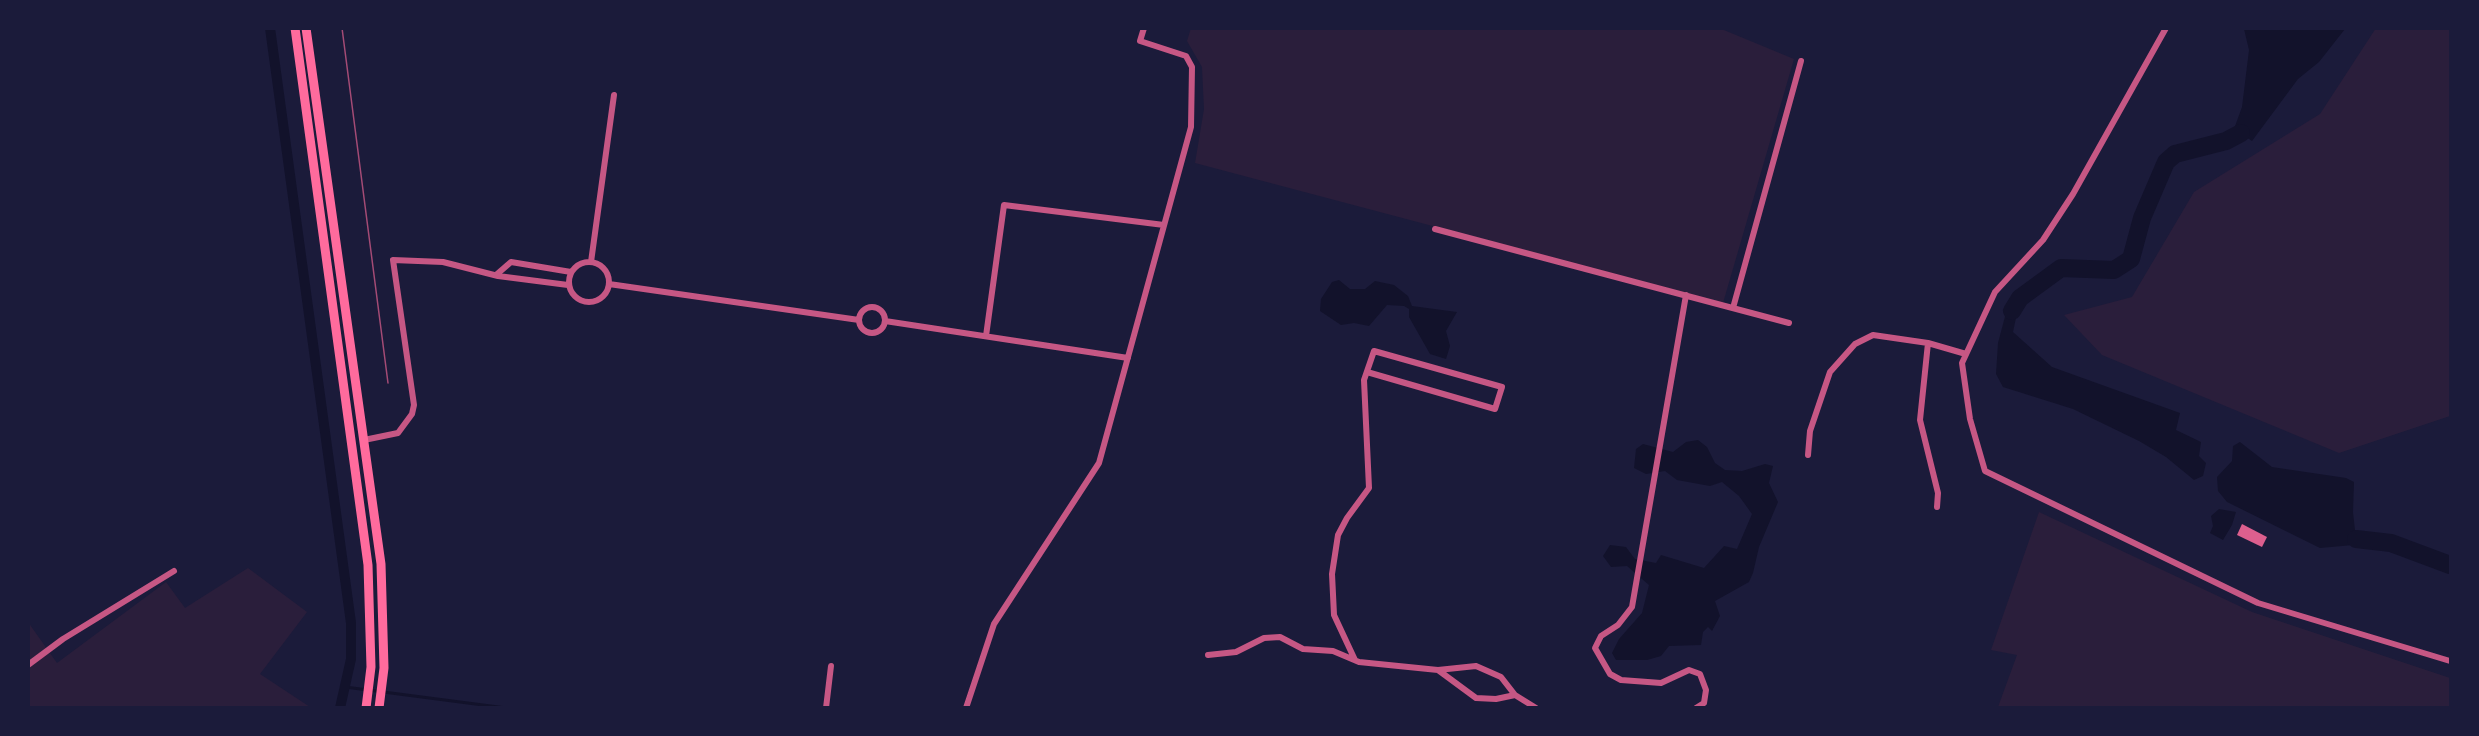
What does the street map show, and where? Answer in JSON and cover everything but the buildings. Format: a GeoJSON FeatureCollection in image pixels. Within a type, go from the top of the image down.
{"type":"FeatureCollection","features":[{"type":"Feature","properties":{"kind":"main road"},"geometry":{"type":"LineString","coordinates":[[295,28],[368,565],[371,607],[370,676],[366,708]]}},
{"type":"Feature","properties":{"kind":"main road"},"geometry":{"type":"LineString","coordinates":[[306,28],[382,575],[383,679],[379,708]]}},
{"type":"Feature","properties":{"kind":"street"},"geometry":{"type":"LineString","coordinates":[[966,708],[994,624],[1099,463],[1191,127],[1192,67],[1186,56],[1140,41],[1144,28]]}},
{"type":"Feature","properties":{"kind":"street"},"geometry":{"type":"LineString","coordinates":[[2166,28],[2073,194],[2043,240],[1995,292],[1962,363],[1970,419],[1984,471],[2258,603],[2451,661]]}},
{"type":"Feature","properties":{"kind":"street"},"geometry":{"type":"LineString","coordinates":[[1733,308],[1802,61]]}},
{"type":"Feature","properties":{"kind":"street"},"geometry":{"type":"LineString","coordinates":[[591,262],[614,95]]}},
{"type":"Feature","properties":{"kind":"street"},"geometry":{"type":"LineString","coordinates":[[986,336],[1004,206],[1164,225]]}},
{"type":"Feature","properties":{"kind":"street"},"geometry":{"type":"LineString","coordinates":[[1435,229],[1789,323]]}},
{"type":"Feature","properties":{"kind":"street"},"geometry":{"type":"LineString","coordinates":[[364,440],[398,433],[412,414],[414,405],[393,260],[443,262],[496,275],[568,285],[579,300],[592,302],[604,296],[609,284],[606,271],[591,262],[581,263],[571,272],[568,285]]}},
{"type":"Feature","properties":{"kind":"street"},"geometry":{"type":"LineString","coordinates":[[496,275],[511,262],[571,272]]}},
{"type":"Feature","properties":{"kind":"street"},"geometry":{"type":"LineString","coordinates":[[609,284],[859,320]]}},
{"type":"Feature","properties":{"kind":"street"},"geometry":{"type":"LineString","coordinates":[[1686,295],[1632,607],[1618,625],[1601,636],[1595,648],[1610,674],[1621,680],[1661,683],[1689,670],[1700,674],[1706,690],[1704,703],[1696,708]]}},
{"type":"Feature","properties":{"kind":"street"},"geometry":{"type":"LineString","coordinates":[[871,307],[880,309],[885,321],[879,332],[871,334],[863,330],[859,320],[863,310],[871,307]]}},
{"type":"Feature","properties":{"kind":"street"},"geometry":{"type":"LineString","coordinates":[[885,321],[1128,358]]}},
{"type":"Feature","properties":{"kind":"street"},"geometry":{"type":"LineString","coordinates":[[1808,455],[1810,431],[1817,403],[1830,372],[1855,344],[1873,335],[1928,343],[1966,354]]}},
{"type":"Feature","properties":{"kind":"street"},"geometry":{"type":"LineString","coordinates":[[1928,343],[1920,420],[1938,493],[1937,507]]}},
{"type":"Feature","properties":{"kind":"street"},"geometry":{"type":"LineString","coordinates":[[1355,660],[1334,615],[1332,573],[1338,535],[1347,518],[1369,488],[1364,413],[1367,372],[1374,351],[1502,387],[1495,409],[1367,372]]}},
{"type":"Feature","properties":{"kind":"street"},"geometry":{"type":"LineString","coordinates":[[28,665],[63,639],[174,570]]}},
{"type":"Feature","properties":{"kind":"street"},"geometry":{"type":"LineString","coordinates":[[1208,655],[1236,652],[1264,638],[1280,637],[1303,649],[1333,651],[1355,660],[1438,670],[1476,666],[1501,677],[1515,695],[1536,708]]}},
{"type":"Feature","properties":{"kind":"street"},"geometry":{"type":"LineString","coordinates":[[826,708],[831,666]]}},
{"type":"Feature","properties":{"kind":"street"},"geometry":{"type":"LineString","coordinates":[[1438,670],[1476,698],[1496,699],[1515,695]]}},
{"type":"Feature","properties":{"kind":"street"},"geometry":{"type":"LineString","coordinates":[[1475,708],[1476,698]]}},
{"type":"Feature","properties":{"kind":"shaded area"},"geometry":{"type":"Polygon","coordinates":[[[1191,28],[1719,28],[1794,59],[1723,303],[1195,163],[1204,109],[1202,67],[1187,41],[1191,28]]]}},
{"type":"Feature","properties":{"kind":"shaded area"},"geometry":{"type":"Polygon","coordinates":[[[2376,28],[2450,29],[2450,416],[2339,453],[2102,355],[2064,315],[2132,297],[2194,192],[2320,114],[2376,28]]]}},
{"type":"Feature","properties":{"kind":"shaded area"},"geometry":{"type":"Polygon","coordinates":[[[2244,29],[2345,29],[2319,62],[2298,79],[2252,141],[2234,129],[2242,107],[2249,50],[2244,29]]]}},
{"type":"Feature","properties":{"kind":"shaded area"},"geometry":{"type":"Polygon","coordinates":[[[1339,280],[1350,289],[1365,289],[1375,281],[1394,285],[1408,296],[1412,306],[1457,312],[1446,331],[1450,346],[1446,359],[1430,354],[1409,317],[1409,309],[1404,306],[1387,305],[1369,326],[1354,323],[1341,325],[1320,311],[1321,299],[1332,282],[1339,280]]]}},
{"type":"Feature","properties":{"kind":"shaded area"},"geometry":{"type":"Polygon","coordinates":[[[2007,309],[2017,313],[2013,332],[2052,367],[2180,413],[2176,430],[2201,442],[2199,456],[2206,463],[2203,476],[2194,480],[2166,457],[2139,441],[2073,409],[2003,387],[1996,374],[1998,343],[2007,309]]]}},
{"type":"Feature","properties":{"kind":"shaded area"},"geometry":{"type":"Polygon","coordinates":[[[1698,440],[1707,447],[1715,463],[1725,470],[1742,471],[1765,464],[1773,466],[1769,483],[1778,502],[1759,547],[1753,573],[1749,582],[1715,601],[1720,616],[1712,631],[1708,627],[1703,632],[1701,645],[1669,646],[1661,656],[1647,660],[1616,660],[1612,653],[1619,639],[1642,613],[1649,585],[1627,566],[1611,567],[1603,556],[1610,545],[1626,547],[1635,559],[1656,563],[1661,555],[1704,568],[1724,546],[1737,549],[1752,514],[1739,496],[1722,482],[1710,486],[1677,480],[1665,471],[1646,474],[1634,468],[1636,449],[1643,444],[1673,452],[1686,442],[1698,440]]]}},
{"type":"Feature","properties":{"kind":"shaded area"},"geometry":{"type":"Polygon","coordinates":[[[2240,442],[2272,467],[2346,478],[2354,482],[2353,512],[2356,539],[2353,545],[2320,548],[2227,502],[2218,491],[2217,477],[2232,461],[2233,446],[2240,442]]]}},
{"type":"Feature","properties":{"kind":"shaded area"},"geometry":{"type":"Polygon","coordinates":[[[2219,509],[2236,512],[2232,525],[2223,540],[2210,533],[2213,526],[2211,516],[2219,509]]]}},
{"type":"Feature","properties":{"kind":"shaded area"},"geometry":{"type":"Polygon","coordinates":[[[2039,512],[2252,612],[2450,678],[2450,707],[1998,707],[2017,655],[1991,650],[2039,512]]]}},
{"type":"Feature","properties":{"kind":"shaded area"},"geometry":{"type":"Polygon","coordinates":[[[248,568],[307,612],[260,674],[310,707],[29,707],[28,622],[57,663],[166,582],[185,608],[248,568]]]}},
{"type":"Feature","properties":{"kind":"waterway"},"geometry":{"type":"LineString","coordinates":[[270,28],[351,623],[351,659],[340,708]]}},
{"type":"Feature","properties":{"kind":"waterway"},"geometry":{"type":"LineString","coordinates":[[2012,311],[2020,298],[2061,268],[2114,270],[2131,259],[2142,218],[2166,162],[2175,154],[2226,141],[2241,133]]}},
{"type":"Feature","properties":{"kind":"waterway"},"geometry":{"type":"LineString","coordinates":[[2356,539],[2391,543],[2450,565]]}},
{"type":"Feature","properties":{"kind":"waterway"},"geometry":{"type":"LineString","coordinates":[[345,687],[506,708]]}},
{"type":"Feature","properties":{"kind":"tram line"},"geometry":{"type":"LineString","coordinates":[[342,28],[388,383]]}}]}
